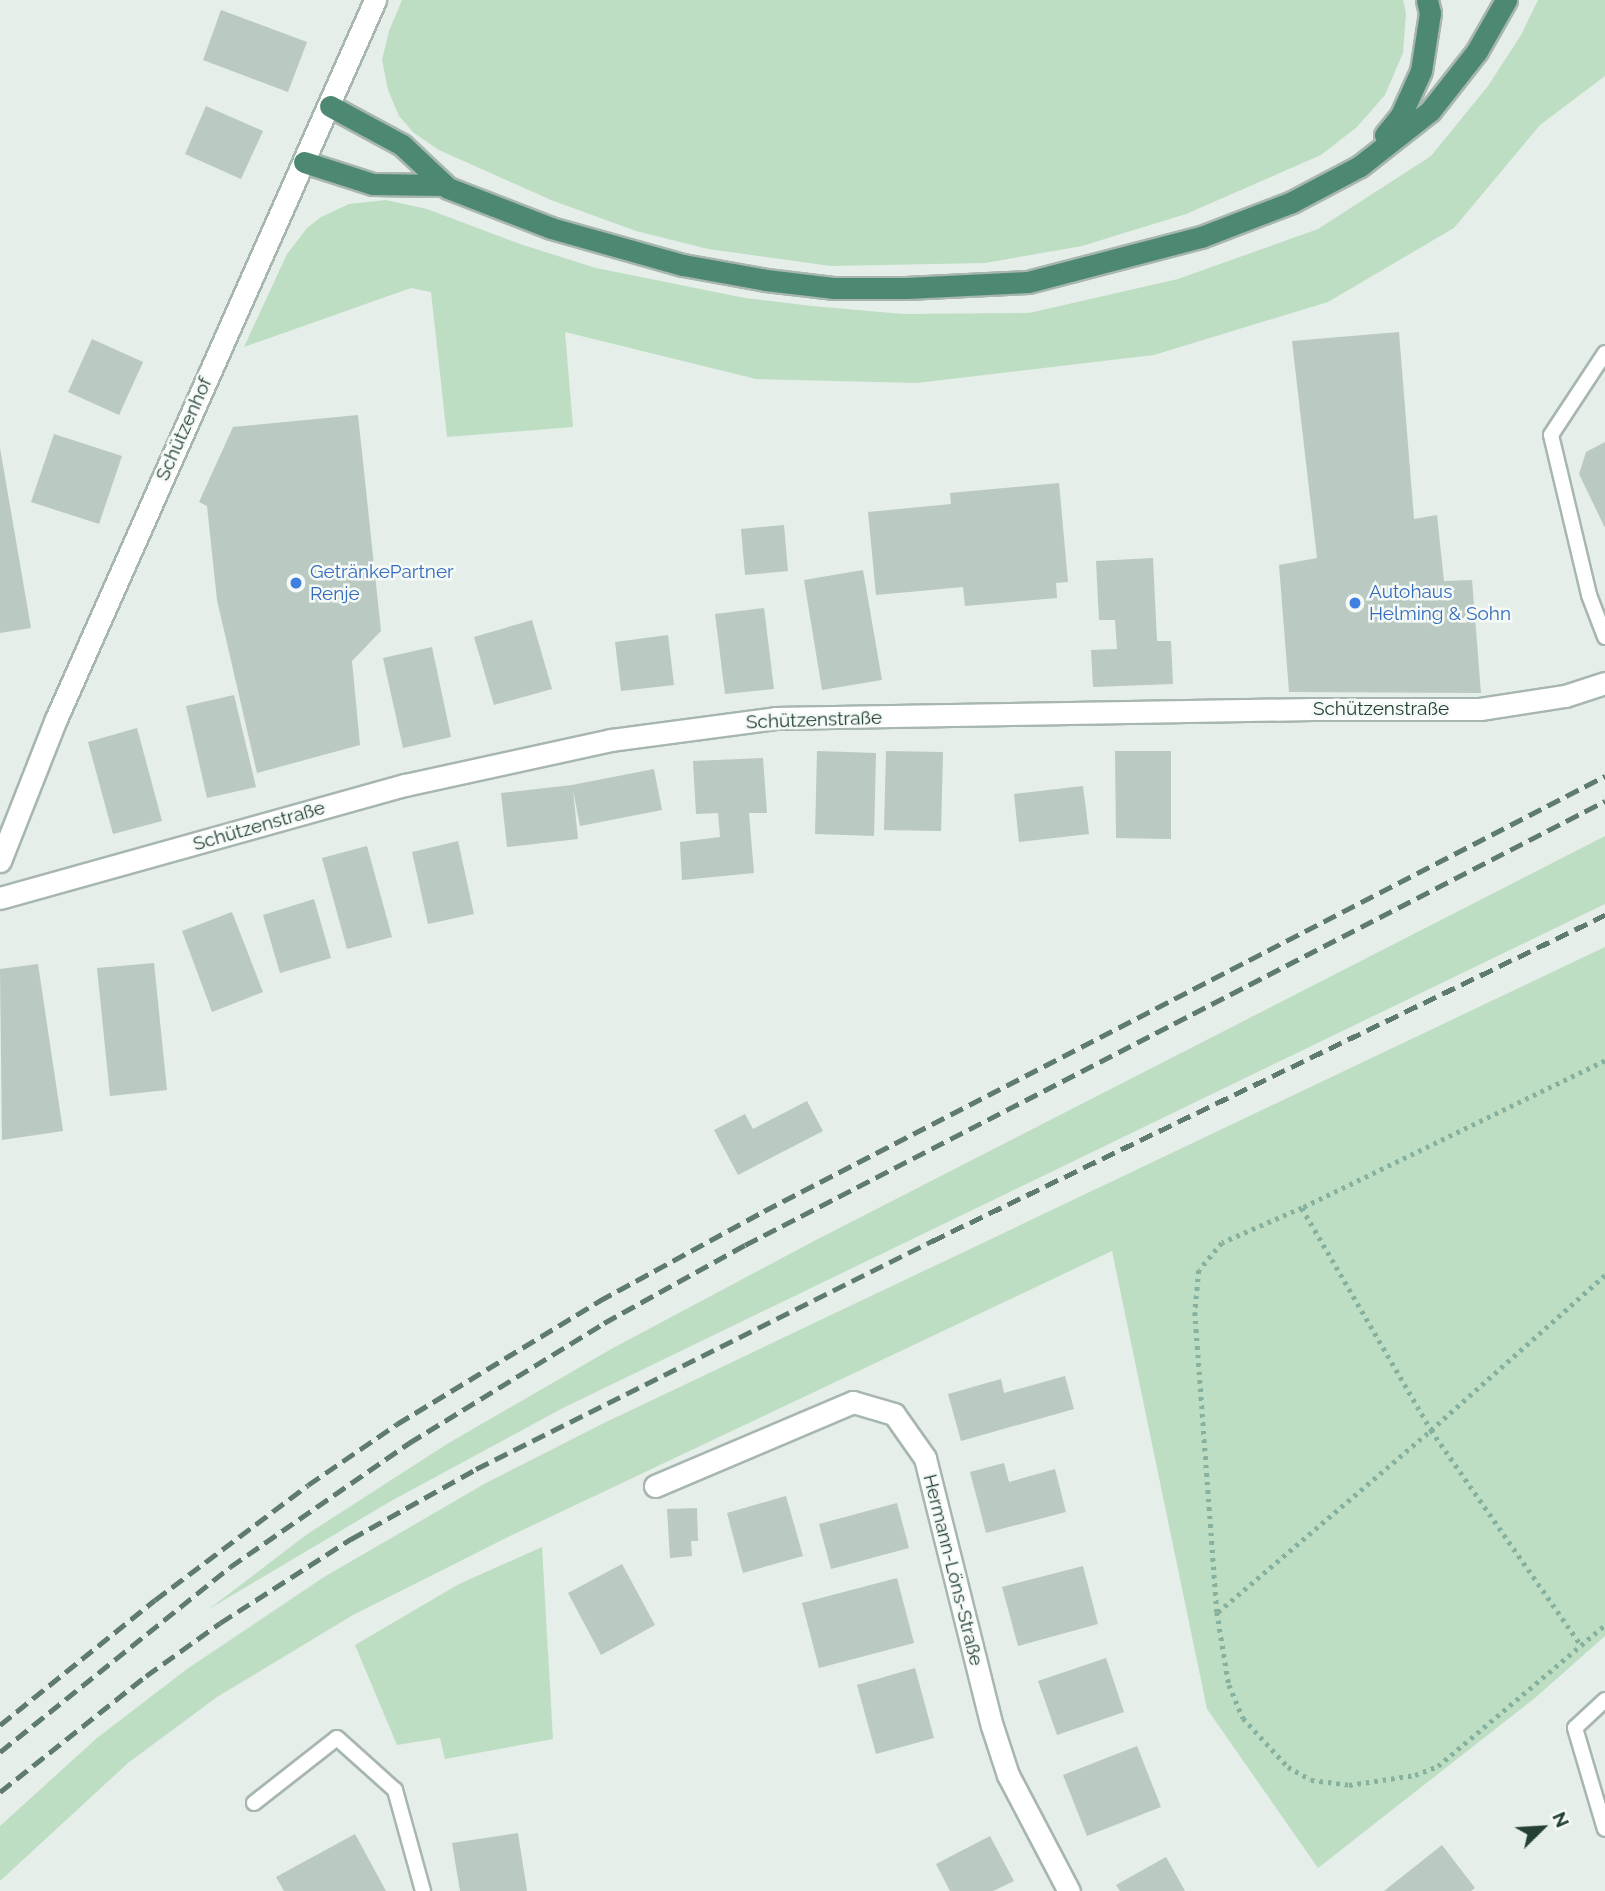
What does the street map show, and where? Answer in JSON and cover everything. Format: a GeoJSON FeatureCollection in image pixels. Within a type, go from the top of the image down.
{"type":"FeatureCollection","features":[{"type":"Feature","properties":{"kind":"highway"},"geometry":{"type":"LineString","coordinates":[[1360,166],[1401,115],[1421,71],[1430,13],[1427,0]]}},
{"type":"Feature","properties":{"kind":"highway"},"geometry":{"type":"LineString","coordinates":[[304,162],[373,184],[442,184],[551,228],[683,265],[766,281],[833,288],[906,288],[1028,282],[1201,237],[1292,202],[1360,166],[1430,111],[1477,51],[1506,0]]}},
{"type":"Feature","properties":{"kind":"highway"},"geometry":{"type":"LineString","coordinates":[[330,106],[402,145],[442,184]]}},
{"type":"Feature","properties":{"kind":"street","name":"Schützenhof"},"geometry":{"type":"LineString","coordinates":[[0,861],[56,719],[375,0]]}},
{"type":"Feature","properties":{"kind":"street","name":"Schützenstraße"},"geometry":{"type":"LineString","coordinates":[[0,898],[405,785],[611,740],[775,718],[1312,709],[1480,709],[1565,696],[1605,683]]}},
{"type":"Feature","properties":{"kind":"street","name":"Hermann-Löns-Straße"},"geometry":{"type":"LineString","coordinates":[[655,1486],[853,1402],[894,1414],[925,1458],[992,1726],[1008,1774],[1069,1891]]}},
{"type":"Feature","properties":{"kind":"lane"},"geometry":{"type":"LineString","coordinates":[[1605,353],[1551,435],[1589,595],[1605,637]]}},
{"type":"Feature","properties":{"kind":"lane"},"geometry":{"type":"LineString","coordinates":[[1605,1700],[1575,1728],[1605,1829]]}},
{"type":"Feature","properties":{"kind":"lane"},"geometry":{"type":"LineString","coordinates":[[254,1803],[337,1738],[395,1790],[423,1891]]}},
{"type":"Feature","properties":{"kind":"path"},"geometry":{"type":"LineString","coordinates":[[1605,1061],[1302,1208],[1222,1242],[1199,1270],[1195,1312],[1217,1612],[1228,1685],[1243,1718],[1288,1767],[1311,1780],[1349,1785],[1415,1775],[1438,1766],[1605,1625]]}},
{"type":"Feature","properties":{"kind":"path"},"geometry":{"type":"LineString","coordinates":[[1302,1208],[1431,1430],[1581,1646]]}},
{"type":"Feature","properties":{"kind":"path"},"geometry":{"type":"LineString","coordinates":[[1217,1612],[1431,1430],[1605,1275]]}},
{"type":"Feature","properties":{"kind":"green space"},"geometry":{"type":"Polygon","coordinates":[[[402,0],[1403,0],[1406,13],[1403,53],[1385,95],[1357,127],[1321,155],[1186,214],[1082,246],[985,263],[831,266],[708,249],[636,231],[551,200],[439,150],[414,133],[399,116],[388,90],[382,60],[389,31],[402,0]]]}},
{"type":"Feature","properties":{"kind":"green space"},"geometry":{"type":"Polygon","coordinates":[[[1538,0],[1605,0],[1605,76],[1540,125],[1454,228],[1328,302],[1154,355],[917,383],[756,379],[565,332],[573,427],[447,437],[431,292],[411,288],[244,347],[287,254],[307,228],[321,217],[349,204],[386,200],[427,209],[520,244],[596,268],[745,298],[812,306],[903,314],[1029,313],[1178,279],[1318,229],[1431,156],[1488,86],[1521,35],[1538,0]]]}},
{"type":"Feature","properties":{"kind":"green space"},"geometry":{"type":"Polygon","coordinates":[[[1605,836],[1605,904],[563,1408],[391,1501],[209,1609],[306,1535],[447,1444],[613,1348],[816,1240],[1605,836]]]}},
{"type":"Feature","properties":{"kind":"green space"},"geometry":{"type":"Polygon","coordinates":[[[1605,947],[1605,1636],[1535,1698],[1318,1868],[1207,1709],[1112,1251],[510,1536],[353,1615],[217,1697],[128,1763],[0,1881],[0,1826],[97,1738],[187,1669],[324,1577],[486,1483],[604,1423],[1605,947]]]}},
{"type":"Feature","properties":{"kind":"green space"},"geometry":{"type":"Polygon","coordinates":[[[542,1547],[553,1739],[445,1759],[440,1738],[397,1745],[355,1645],[459,1584],[542,1547]]]}},
{"type":"Feature","properties":{"kind":"building"},"geometry":{"type":"Polygon","coordinates":[[[221,10],[307,42],[288,92],[203,60],[221,10]]]}},
{"type":"Feature","properties":{"kind":"building"},"geometry":{"type":"Polygon","coordinates":[[[206,106],[263,131],[241,179],[185,154],[206,106]]]}},
{"type":"Feature","properties":{"kind":"building"},"geometry":{"type":"Polygon","coordinates":[[[1399,332],[1414,519],[1437,515],[1444,581],[1472,580],[1481,693],[1289,692],[1279,565],[1317,558],[1292,341],[1399,332]]]}},
{"type":"Feature","properties":{"kind":"building"},"geometry":{"type":"Polygon","coordinates":[[[92,339],[143,362],[119,415],[68,392],[92,339]]]}},
{"type":"Feature","properties":{"kind":"building","name":"GetränkePartner Renje"},"geometry":{"type":"Polygon","coordinates":[[[358,415],[381,631],[352,661],[360,745],[257,773],[217,600],[207,506],[199,502],[233,427],[358,415]]]}},
{"type":"Feature","properties":{"kind":"building"},"geometry":{"type":"Polygon","coordinates":[[[54,434],[122,456],[99,524],[31,502],[54,434]]]}},
{"type":"Feature","properties":{"kind":"building"},"geometry":{"type":"Polygon","coordinates":[[[1605,442],[1605,528],[1579,474],[1586,452],[1605,442]]]}},
{"type":"Feature","properties":{"kind":"building"},"geometry":{"type":"Polygon","coordinates":[[[0,448],[31,628],[0,633],[0,448]]]}},
{"type":"Feature","properties":{"kind":"building"},"geometry":{"type":"Polygon","coordinates":[[[1059,483],[1068,582],[1056,583],[1057,598],[965,606],[963,587],[876,595],[868,512],[951,504],[950,493],[1059,483]]]}},
{"type":"Feature","properties":{"kind":"building"},"geometry":{"type":"Polygon","coordinates":[[[784,525],[788,571],[745,575],[741,529],[784,525]]]}},
{"type":"Feature","properties":{"kind":"building"},"geometry":{"type":"Polygon","coordinates":[[[1153,558],[1157,641],[1171,641],[1173,684],[1093,687],[1091,650],[1117,649],[1115,620],[1099,620],[1096,561],[1153,558]]]}},
{"type":"Feature","properties":{"kind":"building"},"geometry":{"type":"Polygon","coordinates":[[[863,570],[882,680],[822,690],[804,580],[863,570]]]}},
{"type":"Feature","properties":{"kind":"building"},"geometry":{"type":"Polygon","coordinates":[[[764,608],[774,689],[725,694],[715,614],[764,608]]]}},
{"type":"Feature","properties":{"kind":"building"},"geometry":{"type":"Polygon","coordinates":[[[532,620],[552,689],[494,705],[474,637],[532,620]]]}},
{"type":"Feature","properties":{"kind":"building"},"geometry":{"type":"Polygon","coordinates":[[[668,635],[674,685],[621,691],[615,642],[668,635]]]}},
{"type":"Feature","properties":{"kind":"building"},"geometry":{"type":"Polygon","coordinates":[[[432,647],[451,737],[403,748],[383,658],[432,647]]]}},
{"type":"Feature","properties":{"kind":"building"},"geometry":{"type":"Polygon","coordinates":[[[234,695],[256,787],[207,798],[186,706],[234,695]]]}},
{"type":"Feature","properties":{"kind":"building"},"geometry":{"type":"Polygon","coordinates":[[[137,728],[162,821],[113,834],[88,742],[137,728]]]}},
{"type":"Feature","properties":{"kind":"building"},"geometry":{"type":"Polygon","coordinates":[[[817,751],[876,753],[874,836],[815,834],[817,751]]]}},
{"type":"Feature","properties":{"kind":"building"},"geometry":{"type":"Polygon","coordinates":[[[886,751],[943,752],[941,831],[884,830],[886,751]]]}},
{"type":"Feature","properties":{"kind":"building"},"geometry":{"type":"Polygon","coordinates":[[[1115,751],[1171,751],[1171,839],[1116,838],[1115,751]]]}},
{"type":"Feature","properties":{"kind":"building"},"geometry":{"type":"Polygon","coordinates":[[[763,758],[767,813],[749,813],[754,873],[682,880],[680,842],[720,837],[718,813],[696,814],[693,761],[763,758]]]}},
{"type":"Feature","properties":{"kind":"building"},"geometry":{"type":"Polygon","coordinates":[[[654,769],[662,810],[580,826],[573,790],[578,839],[507,847],[501,793],[572,785],[654,769]]]}},
{"type":"Feature","properties":{"kind":"building"},"geometry":{"type":"Polygon","coordinates":[[[1083,786],[1089,834],[1019,842],[1014,794],[1083,786]]]}},
{"type":"Feature","properties":{"kind":"building"},"geometry":{"type":"Polygon","coordinates":[[[458,841],[474,914],[428,924],[412,852],[458,841]]]}},
{"type":"Feature","properties":{"kind":"building"},"geometry":{"type":"Polygon","coordinates":[[[367,846],[392,937],[347,949],[322,858],[367,846]]]}},
{"type":"Feature","properties":{"kind":"building"},"geometry":{"type":"Polygon","coordinates":[[[314,899],[331,958],[280,973],[263,915],[314,899]]]}},
{"type":"Feature","properties":{"kind":"building"},"geometry":{"type":"Polygon","coordinates":[[[232,912],[263,992],[212,1012],[182,931],[232,912]]]}},
{"type":"Feature","properties":{"kind":"building"},"geometry":{"type":"Polygon","coordinates":[[[154,963],[167,1090],[110,1096],[97,968],[154,963]]]}},
{"type":"Feature","properties":{"kind":"building"},"geometry":{"type":"Polygon","coordinates":[[[38,964],[63,1131],[2,1140],[0,969],[38,964]]]}},
{"type":"Feature","properties":{"kind":"building"},"geometry":{"type":"Polygon","coordinates":[[[807,1101],[823,1131],[738,1175],[714,1130],[745,1114],[753,1129],[807,1101]]]}},
{"type":"Feature","properties":{"kind":"building"},"geometry":{"type":"Polygon","coordinates":[[[1065,1376],[1074,1409],[961,1441],[948,1394],[1001,1379],[1004,1393],[1065,1376]]]}},
{"type":"Feature","properties":{"kind":"building"},"geometry":{"type":"Polygon","coordinates":[[[1004,1463],[1009,1482],[1055,1469],[1066,1512],[986,1533],[970,1472],[1004,1463]]]}},
{"type":"Feature","properties":{"kind":"building"},"geometry":{"type":"Polygon","coordinates":[[[786,1496],[803,1556],[743,1573],[727,1513],[786,1496]]]}},
{"type":"Feature","properties":{"kind":"building"},"geometry":{"type":"Polygon","coordinates":[[[897,1503],[909,1548],[831,1569],[819,1524],[897,1503]]]}},
{"type":"Feature","properties":{"kind":"building"},"geometry":{"type":"Polygon","coordinates":[[[697,1508],[698,1541],[691,1541],[692,1556],[670,1558],[667,1509],[697,1508]]]}},
{"type":"Feature","properties":{"kind":"building"},"geometry":{"type":"Polygon","coordinates":[[[622,1564],[655,1625],[601,1655],[568,1593],[622,1564]]]}},
{"type":"Feature","properties":{"kind":"building"},"geometry":{"type":"Polygon","coordinates":[[[1083,1566],[1098,1624],[1018,1646],[1002,1587],[1083,1566]]]}},
{"type":"Feature","properties":{"kind":"building"},"geometry":{"type":"Polygon","coordinates":[[[897,1578],[914,1643],[819,1668],[802,1603],[897,1578]]]}},
{"type":"Feature","properties":{"kind":"building"},"geometry":{"type":"Polygon","coordinates":[[[1106,1658],[1124,1712],[1057,1735],[1038,1681],[1106,1658]]]}},
{"type":"Feature","properties":{"kind":"building"},"geometry":{"type":"Polygon","coordinates":[[[915,1668],[934,1738],[876,1754],[857,1685],[915,1668]]]}},
{"type":"Feature","properties":{"kind":"building"},"geometry":{"type":"Polygon","coordinates":[[[1137,1746],[1161,1807],[1087,1836],[1063,1775],[1137,1746]]]}},
{"type":"Feature","properties":{"kind":"building"},"geometry":{"type":"Polygon","coordinates":[[[518,1833],[527,1891],[460,1891],[452,1843],[518,1833]]]}},
{"type":"Feature","properties":{"kind":"building"},"geometry":{"type":"Polygon","coordinates":[[[355,1834],[386,1891],[284,1891],[276,1877],[355,1834]]]}},
{"type":"Feature","properties":{"kind":"building"},"geometry":{"type":"Polygon","coordinates":[[[990,1836],[1014,1881],[993,1891],[950,1891],[936,1864],[990,1836]]]}},
{"type":"Feature","properties":{"kind":"building"},"geometry":{"type":"Polygon","coordinates":[[[1442,1845],[1475,1888],[1471,1891],[1384,1891],[1442,1845]]]}},
{"type":"Feature","properties":{"kind":"building"},"geometry":{"type":"Polygon","coordinates":[[[1166,1857],[1185,1891],[1120,1891],[1116,1885],[1166,1857]]]}},
{"type":"Feature","properties":{"kind":"railway"},"geometry":{"type":"LineString","coordinates":[[0,1725],[155,1600],[308,1485],[397,1424],[599,1301],[764,1211],[1605,776]]}},
{"type":"Feature","properties":{"kind":"railway"},"geometry":{"type":"LineString","coordinates":[[0,1752],[230,1567],[409,1443],[604,1323],[745,1245],[1605,801]]}},
{"type":"Feature","properties":{"kind":"railway"},"geometry":{"type":"LineString","coordinates":[[0,1792],[146,1676],[220,1623],[351,1539],[476,1469],[932,1241],[1605,915]]}},
{"type":"Feature","properties":{"kind":"place","name":"GetränkePartner Renje"},"geometry":{"type":"Point","coordinates":[296,583]}},
{"type":"Feature","properties":{"kind":"place","name":"Autohaus Helming & Sohn"},"geometry":{"type":"Point","coordinates":[1355,603]}}]}
